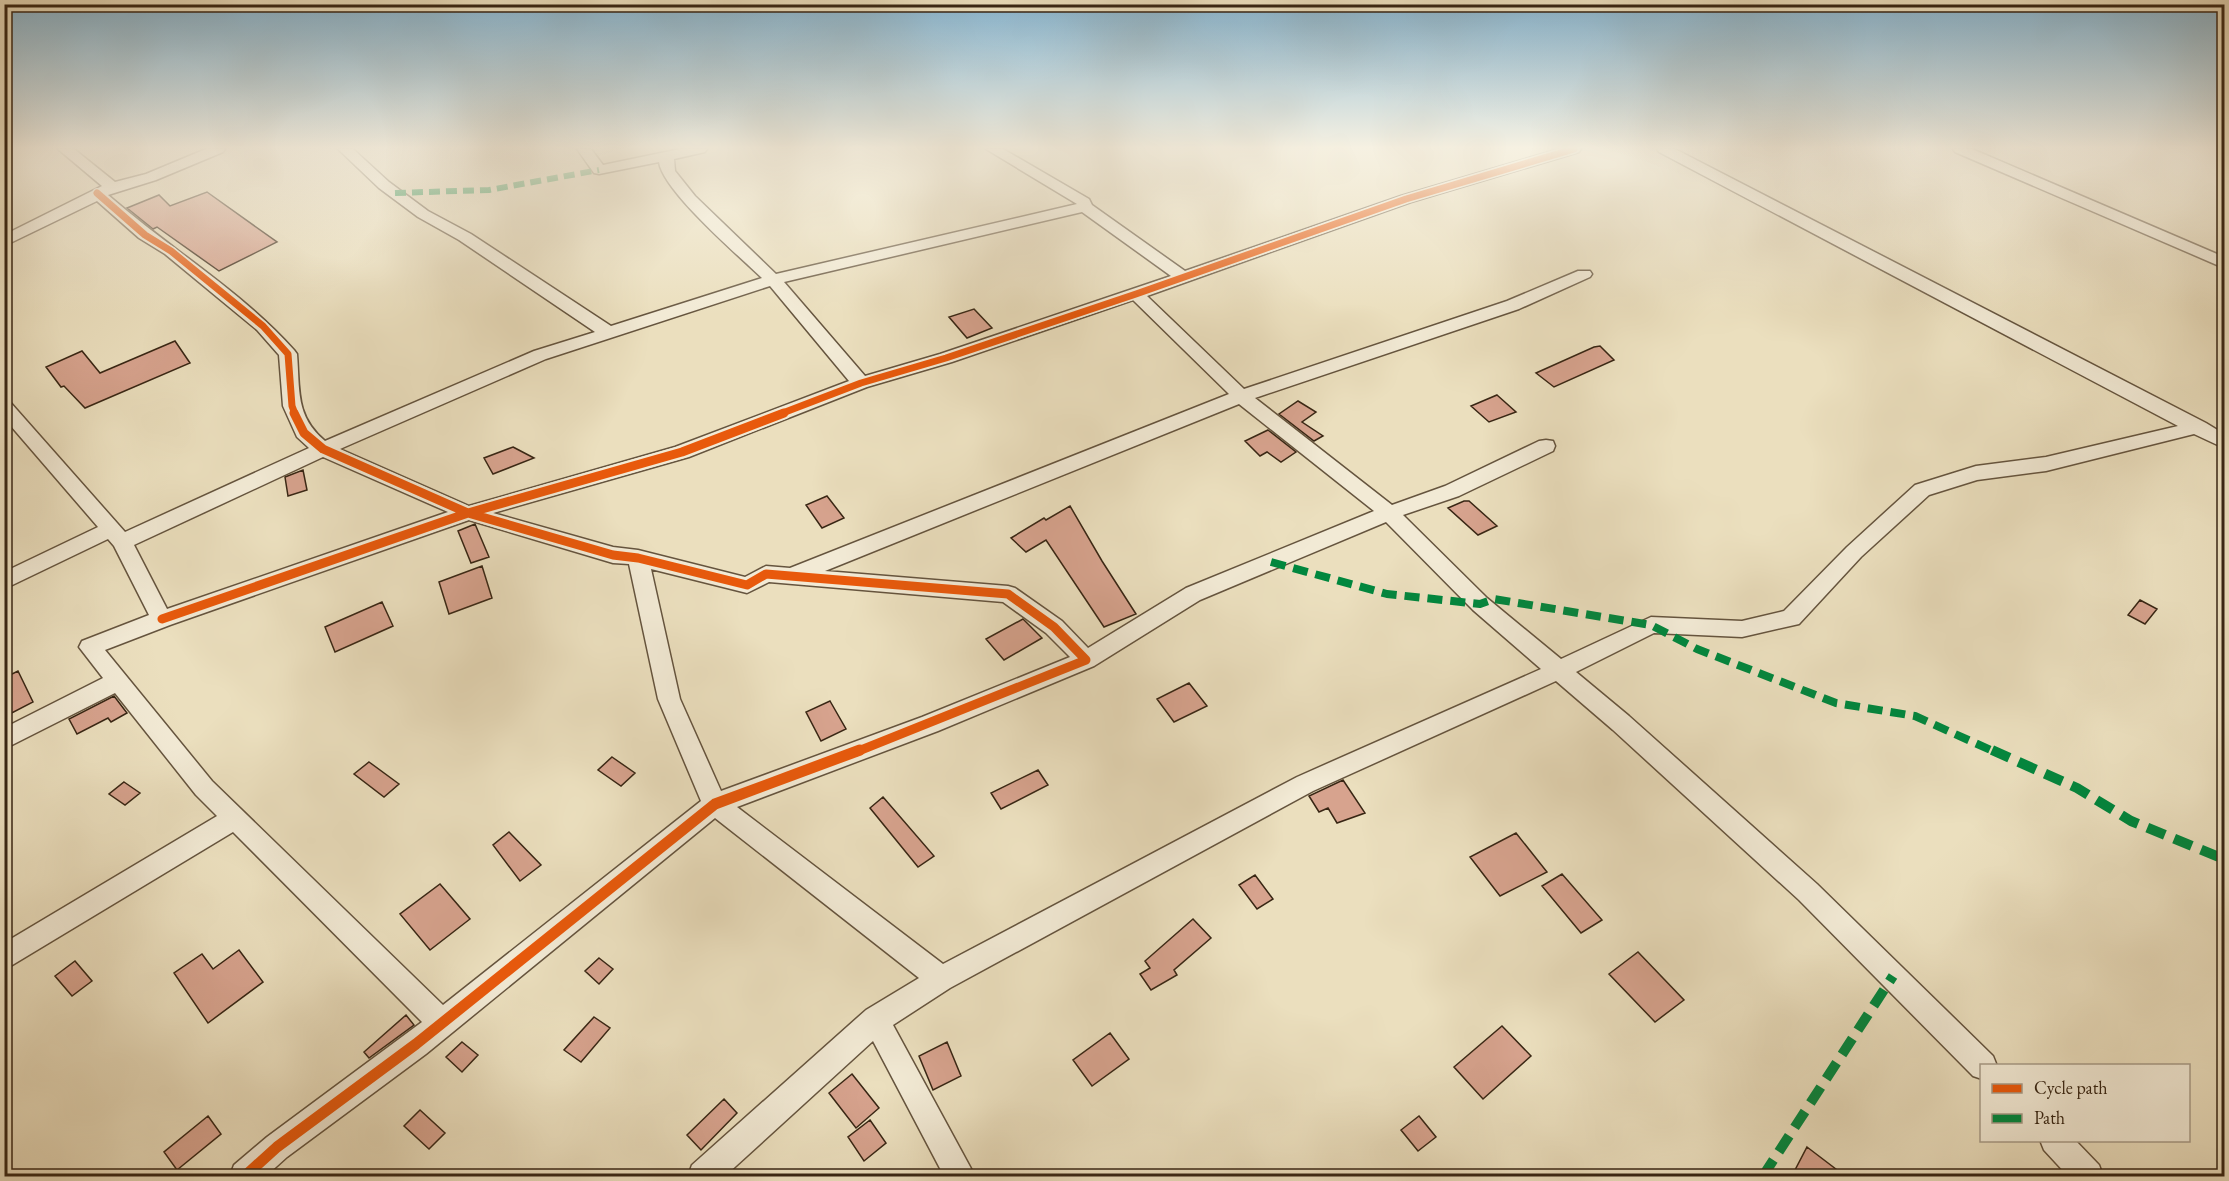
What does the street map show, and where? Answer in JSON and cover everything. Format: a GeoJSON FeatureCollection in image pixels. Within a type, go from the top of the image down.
{"type":"FeatureCollection","features":[{"type":"Feature","properties":{"kind":"street"},"geometry":{"type":"LineString","coordinates":[[4,241],[76,204]]}},
{"type":"Feature","properties":{"kind":"street"},"geometry":{"type":"LineString","coordinates":[[117,204],[145,235],[171,251],[263,326],[288,354],[292,406],[297,420],[304,433],[323,449],[468,513],[613,555],[638,558],[747,585],[766,574],[1008,594],[1054,627],[1086,660]]}},
{"type":"Feature","properties":{"kind":"street"},"geometry":{"type":"LineString","coordinates":[[410,204],[465,237],[609,333]]}},
{"type":"Feature","properties":{"kind":"street"},"geometry":{"type":"LineString","coordinates":[[695,204],[773,280],[861,382]]}},
{"type":"Feature","properties":{"kind":"street"},"geometry":{"type":"LineString","coordinates":[[442,1023],[204,788],[90,647],[162,619],[468,513],[682,452],[861,382],[946,358],[1391,204]]}},
{"type":"Feature","properties":{"kind":"street"},"geometry":{"type":"LineString","coordinates":[[1770,204],[2224,442]]}},
{"type":"Feature","properties":{"kind":"street"},"geometry":{"type":"LineString","coordinates":[[2088,204],[2224,263]]}},
{"type":"Feature","properties":{"kind":"street"},"geometry":{"type":"LineString","coordinates":[[4,581],[323,449],[540,355],[773,280],[1085,207],[1183,277]]}},
{"type":"Feature","properties":{"kind":"street"},"geometry":{"type":"LineString","coordinates":[[791,576],[1241,396],[1513,305],[1584,274]]}},
{"type":"Feature","properties":{"kind":"street"},"geometry":{"type":"LineString","coordinates":[[1136,294],[1241,396],[1389,513],[1480,604],[1629,731],[1808,892],[1982,1064]]}},
{"type":"Feature","properties":{"kind":"street"},"geometry":{"type":"LineString","coordinates":[[4,406],[116,536],[162,619]]}},
{"type":"Feature","properties":{"kind":"street"},"geometry":{"type":"LineString","coordinates":[[703,1176],[876,1020],[941,979],[1305,784],[1558,671],[1651,625],[1742,629],[1791,618],[1854,552],[1922,490],[1976,473],[2046,464],[2199,427]]}},
{"type":"Feature","properties":{"kind":"street"},"geometry":{"type":"LineString","coordinates":[[245,1176],[277,1147],[442,1023],[716,804],[930,724],[1086,660],[1193,594],[1389,513],[1452,491],[1546,446]]}},
{"type":"Feature","properties":{"kind":"street"},"geometry":{"type":"LineString","coordinates":[[638,558],[669,699],[716,804],[941,979]]}},
{"type":"Feature","properties":{"kind":"street"},"geometry":{"type":"LineString","coordinates":[[4,739],[118,681]]}},
{"type":"Feature","properties":{"kind":"street"},"geometry":{"type":"LineString","coordinates":[[4,958],[235,818]]}},
{"type":"Feature","properties":{"kind":"street"},"geometry":{"type":"LineString","coordinates":[[876,1020],[960,1176]]}},
{"type":"Feature","properties":{"kind":"street"},"geometry":{"type":"LineString","coordinates":[[2056,1142],[2088,1176]]}},
{"type":"Feature","properties":{"kind":"building"},"geometry":{"type":"Polygon","coordinates":[[[137,204],[170,206],[224,204],[277,242],[219,271],[157,227],[153,229],[127,208],[137,204]]]}},
{"type":"Feature","properties":{"kind":"building"},"geometry":{"type":"Polygon","coordinates":[[[974,309],[992,328],[967,338],[949,317],[974,309]]]}},
{"type":"Feature","properties":{"kind":"building"},"geometry":{"type":"Polygon","coordinates":[[[175,341],[190,363],[85,408],[64,386],[61,387],[46,367],[82,351],[100,373],[175,341]]]}},
{"type":"Feature","properties":{"kind":"building"},"geometry":{"type":"Polygon","coordinates":[[[1600,346],[1614,360],[1554,387],[1536,373],[1594,347],[1600,346]]]}},
{"type":"Feature","properties":{"kind":"building"},"geometry":{"type":"Polygon","coordinates":[[[1497,395],[1516,412],[1489,422],[1471,406],[1497,395]]]}},
{"type":"Feature","properties":{"kind":"building"},"geometry":{"type":"Polygon","coordinates":[[[1298,401],[1316,412],[1302,422],[1323,436],[1314,441],[1279,414],[1298,401]]]}},
{"type":"Feature","properties":{"kind":"building"},"geometry":{"type":"Polygon","coordinates":[[[1268,430],[1296,452],[1281,462],[1267,452],[1260,456],[1245,441],[1268,430]]]}},
{"type":"Feature","properties":{"kind":"building"},"geometry":{"type":"Polygon","coordinates":[[[513,447],[534,458],[493,474],[484,458],[513,447]]]}},
{"type":"Feature","properties":{"kind":"building"},"geometry":{"type":"Polygon","coordinates":[[[303,470],[307,490],[288,496],[285,477],[303,470]]]}},
{"type":"Feature","properties":{"kind":"building"},"geometry":{"type":"Polygon","coordinates":[[[827,496],[844,518],[822,528],[806,505],[827,496]]]}},
{"type":"Feature","properties":{"kind":"building"},"geometry":{"type":"Polygon","coordinates":[[[1469,501],[1497,526],[1478,535],[1448,508],[1469,501]]]}},
{"type":"Feature","properties":{"kind":"building"},"geometry":{"type":"Polygon","coordinates":[[[1070,506],[1136,614],[1104,627],[1046,540],[1026,552],[1011,538],[1044,518],[1046,520],[1070,506]]]}},
{"type":"Feature","properties":{"kind":"building"},"geometry":{"type":"Polygon","coordinates":[[[475,524],[489,557],[471,563],[458,531],[475,524]]]}},
{"type":"Feature","properties":{"kind":"building"},"geometry":{"type":"Polygon","coordinates":[[[482,566],[492,598],[449,614],[439,582],[482,566]]]}},
{"type":"Feature","properties":{"kind":"building"},"geometry":{"type":"Polygon","coordinates":[[[2140,600],[2157,609],[2145,624],[2128,615],[2140,600]]]}},
{"type":"Feature","properties":{"kind":"building"},"geometry":{"type":"Polygon","coordinates":[[[382,602],[393,626],[335,652],[325,627],[382,602]]]}},
{"type":"Feature","properties":{"kind":"building"},"geometry":{"type":"Polygon","coordinates":[[[1023,619],[1042,638],[1004,660],[986,639],[1023,619]]]}},
{"type":"Feature","properties":{"kind":"building"},"geometry":{"type":"Polygon","coordinates":[[[18,671],[33,702],[4,717],[4,678],[18,671]]]}},
{"type":"Feature","properties":{"kind":"building"},"geometry":{"type":"Polygon","coordinates":[[[1189,683],[1207,706],[1174,722],[1157,699],[1189,683]]]}},
{"type":"Feature","properties":{"kind":"building"},"geometry":{"type":"Polygon","coordinates":[[[114,696],[127,713],[111,722],[108,718],[77,734],[69,719],[114,696]]]}},
{"type":"Feature","properties":{"kind":"building"},"geometry":{"type":"Polygon","coordinates":[[[830,701],[846,729],[821,741],[806,712],[830,701]]]}},
{"type":"Feature","properties":{"kind":"building"},"geometry":{"type":"Polygon","coordinates":[[[612,757],[635,773],[621,786],[598,770],[612,757]]]}},
{"type":"Feature","properties":{"kind":"building"},"geometry":{"type":"Polygon","coordinates":[[[369,762],[399,784],[384,797],[354,774],[369,762]]]}},
{"type":"Feature","properties":{"kind":"building"},"geometry":{"type":"Polygon","coordinates":[[[1038,770],[1048,785],[1001,809],[991,793],[1038,770]]]}},
{"type":"Feature","properties":{"kind":"building"},"geometry":{"type":"Polygon","coordinates":[[[1343,780],[1365,813],[1337,823],[1328,808],[1319,812],[1309,796],[1343,780]]]}},
{"type":"Feature","properties":{"kind":"building"},"geometry":{"type":"Polygon","coordinates":[[[124,782],[140,793],[125,805],[109,794],[124,782]]]}},
{"type":"Feature","properties":{"kind":"building"},"geometry":{"type":"Polygon","coordinates":[[[883,797],[934,856],[918,867],[870,808],[883,797]]]}},
{"type":"Feature","properties":{"kind":"building"},"geometry":{"type":"Polygon","coordinates":[[[509,832],[541,865],[520,881],[493,845],[509,832]]]}},
{"type":"Feature","properties":{"kind":"building"},"geometry":{"type":"Polygon","coordinates":[[[1516,833],[1547,872],[1500,896],[1470,857],[1516,833]]]}},
{"type":"Feature","properties":{"kind":"building"},"geometry":{"type":"Polygon","coordinates":[[[1562,874],[1602,920],[1581,933],[1542,886],[1562,874]]]}},
{"type":"Feature","properties":{"kind":"building"},"geometry":{"type":"Polygon","coordinates":[[[1255,875],[1273,899],[1257,909],[1239,885],[1255,875]]]}},
{"type":"Feature","properties":{"kind":"building"},"geometry":{"type":"Polygon","coordinates":[[[440,884],[470,919],[430,950],[400,914],[440,884]]]}},
{"type":"Feature","properties":{"kind":"building"},"geometry":{"type":"Polygon","coordinates":[[[1193,919],[1211,938],[1174,970],[1177,975],[1151,990],[1140,974],[1150,968],[1145,961],[1193,919]]]}},
{"type":"Feature","properties":{"kind":"building"},"geometry":{"type":"Polygon","coordinates":[[[239,950],[263,982],[208,1023],[174,973],[202,954],[213,969],[239,950]]]}},
{"type":"Feature","properties":{"kind":"building"},"geometry":{"type":"Polygon","coordinates":[[[1638,952],[1684,1000],[1655,1022],[1609,974],[1638,952]]]}},
{"type":"Feature","properties":{"kind":"building"},"geometry":{"type":"Polygon","coordinates":[[[599,958],[613,969],[599,984],[585,971],[599,958]]]}},
{"type":"Feature","properties":{"kind":"building"},"geometry":{"type":"Polygon","coordinates":[[[75,961],[92,981],[72,996],[55,976],[75,961]]]}},
{"type":"Feature","properties":{"kind":"building"},"geometry":{"type":"Polygon","coordinates":[[[406,1015],[414,1025],[369,1058],[364,1052],[406,1015]]]}},
{"type":"Feature","properties":{"kind":"building"},"geometry":{"type":"Polygon","coordinates":[[[594,1017],[610,1028],[581,1062],[564,1050],[594,1017]]]}},
{"type":"Feature","properties":{"kind":"building"},"geometry":{"type":"Polygon","coordinates":[[[1502,1026],[1531,1056],[1483,1099],[1454,1067],[1502,1026]]]}},
{"type":"Feature","properties":{"kind":"building"},"geometry":{"type":"Polygon","coordinates":[[[1110,1033],[1129,1059],[1092,1086],[1073,1060],[1110,1033]]]}},
{"type":"Feature","properties":{"kind":"building"},"geometry":{"type":"Polygon","coordinates":[[[462,1042],[478,1055],[462,1072],[446,1057],[462,1042]]]}},
{"type":"Feature","properties":{"kind":"building"},"geometry":{"type":"Polygon","coordinates":[[[947,1042],[961,1076],[933,1090],[919,1056],[947,1042]]]}},
{"type":"Feature","properties":{"kind":"building"},"geometry":{"type":"Polygon","coordinates":[[[852,1074],[879,1108],[856,1128],[829,1093],[852,1074]]]}},
{"type":"Feature","properties":{"kind":"building"},"geometry":{"type":"Polygon","coordinates":[[[724,1099],[737,1113],[701,1150],[687,1135],[724,1099]]]}},
{"type":"Feature","properties":{"kind":"building"},"geometry":{"type":"Polygon","coordinates":[[[420,1110],[445,1133],[429,1149],[404,1126],[420,1110]]]}},
{"type":"Feature","properties":{"kind":"building"},"geometry":{"type":"Polygon","coordinates":[[[208,1116],[221,1134],[177,1170],[164,1152],[208,1116]]]}},
{"type":"Feature","properties":{"kind":"building"},"geometry":{"type":"Polygon","coordinates":[[[1419,1116],[1436,1137],[1418,1151],[1401,1130],[1419,1116]]]}},
{"type":"Feature","properties":{"kind":"building"},"geometry":{"type":"Polygon","coordinates":[[[870,1120],[886,1143],[864,1161],[848,1137],[870,1120]]]}},
{"type":"Feature","properties":{"kind":"building"},"geometry":{"type":"Polygon","coordinates":[[[1807,1147],[1845,1176],[1804,1176],[1795,1170],[1807,1147]]]}},
{"type":"Feature","properties":{"kind":"marked path"},"geometry":{"type":"LineString","coordinates":[[1271,562],[1387,594],[1480,604],[1494,599],[1651,625],[1697,649],[1836,703],[1915,716],[2077,788],[2131,821],[2224,859]]}},
{"type":"Feature","properties":{"kind":"marked path"},"geometry":{"type":"LineString","coordinates":[[1763,1176],[1893,976]]}},
{"type":"Feature","properties":{"kind":"cycle path"},"geometry":{"type":"LineString","coordinates":[[110,204],[145,235],[171,251],[263,326],[288,354],[292,406],[304,433],[323,449],[468,513],[682,452],[861,383],[946,358],[1136,294],[1391,204]]}},
{"type":"Feature","properties":{"kind":"cycle path"},"geometry":{"type":"LineString","coordinates":[[162,619],[468,513],[613,555],[638,558],[747,585],[766,574],[1008,594],[1054,627],[1086,660],[930,724],[715,804],[416,1044],[277,1147],[245,1176]]}}]}
